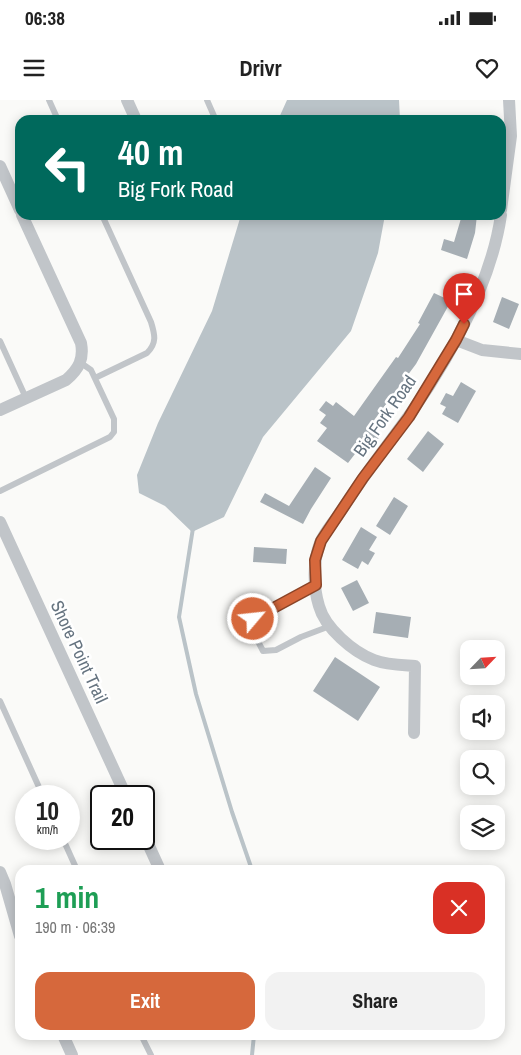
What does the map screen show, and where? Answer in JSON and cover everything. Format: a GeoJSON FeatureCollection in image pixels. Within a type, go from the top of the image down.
{"type":"FeatureCollection","features":[{"type":"Feature","properties":{"kind":"street"},"geometry":{"type":"LineString","coordinates":[[127,100],[134,115]]}},
{"type":"Feature","properties":{"kind":"street"},"geometry":{"type":"LineString","coordinates":[[506,173],[511,136],[509,100]]}},
{"type":"Feature","properties":{"kind":"street"},"geometry":{"type":"LineString","coordinates":[[0,166],[15,199]]}},
{"type":"Feature","properties":{"kind":"street"},"geometry":{"type":"LineString","coordinates":[[0,410],[66,380],[75,373],[81,363],[83,354],[81,343],[24,220]]}},
{"type":"Feature","properties":{"kind":"street","name":"Big Fork Road"},"geometry":{"type":"LineString","coordinates":[[414,733],[415,666],[395,665],[373,660],[343,641],[330,626],[319,607],[315,560],[321,541],[363,478],[409,417],[456,340],[480,292],[498,235],[500,220]]}},
{"type":"Feature","properties":{"kind":"street"},"geometry":{"type":"LineString","coordinates":[[456,340],[482,350],[521,354]]}},
{"type":"Feature","properties":{"kind":"street","name":"Shore Point Trail"},"geometry":{"type":"LineString","coordinates":[[0,522],[121,785]]}},
{"type":"Feature","properties":{"kind":"street"},"geometry":{"type":"LineString","coordinates":[[151,850],[158,865]]}},
{"type":"Feature","properties":{"kind":"street"},"geometry":{"type":"LineString","coordinates":[[0,872],[6,884],[15,917]]}},
{"type":"Feature","properties":{"kind":"street"},"geometry":{"type":"LineString","coordinates":[[65,1040],[72,1055]]}},
{"type":"Feature","properties":{"kind":"lane"},"geometry":{"type":"LineString","coordinates":[[48,100],[56,115]]}},
{"type":"Feature","properties":{"kind":"lane"},"geometry":{"type":"LineString","coordinates":[[206,100],[214,115]]}},
{"type":"Feature","properties":{"kind":"lane"},"geometry":{"type":"LineString","coordinates":[[95,378],[147,353],[155,341],[151,322],[104,220]]}},
{"type":"Feature","properties":{"kind":"lane"},"geometry":{"type":"LineString","coordinates":[[0,341],[26,398]]}},
{"type":"Feature","properties":{"kind":"lane"},"geometry":{"type":"LineString","coordinates":[[0,491],[110,438],[114,432],[114,419],[95,378],[91,370],[81,363]]}},
{"type":"Feature","properties":{"kind":"lane"},"geometry":{"type":"LineString","coordinates":[[316,585],[253,619],[252,630],[263,651],[276,650],[301,637],[330,626]]}},
{"type":"Feature","properties":{"kind":"lane"},"geometry":{"type":"LineString","coordinates":[[0,701],[38,785]]}},
{"type":"Feature","properties":{"kind":"lane"},"geometry":{"type":"LineString","coordinates":[[68,850],[75,865]]}},
{"type":"Feature","properties":{"kind":"lane"},"geometry":{"type":"LineString","coordinates":[[143,1040],[150,1055]]}},
{"type":"Feature","properties":{"kind":"shaded area"},"geometry":{"type":"Polygon","coordinates":[[[287,100],[399,100],[400,115],[280,115],[287,100]]]}},
{"type":"Feature","properties":{"kind":"shaded area"},"geometry":{"type":"Polygon","coordinates":[[[239,220],[384,220],[378,253],[351,331],[263,437],[224,517],[192,532],[165,506],[139,493],[137,475],[158,423],[212,311],[239,220]]]}},
{"type":"Feature","properties":{"kind":"building"},"geometry":{"type":"Polygon","coordinates":[[[461,220],[476,220],[475,233],[467,259],[441,250],[444,239],[454,242],[461,220]]]}},
{"type":"Feature","properties":{"kind":"building"},"geometry":{"type":"Polygon","coordinates":[[[434,293],[451,301],[416,364],[369,427],[381,435],[365,456],[358,450],[348,463],[317,441],[327,428],[320,423],[326,415],[319,410],[326,401],[333,406],[336,402],[354,416],[396,357],[398,358],[420,324],[418,323],[434,293]]]}},
{"type":"Feature","properties":{"kind":"building"},"geometry":{"type":"Polygon","coordinates":[[[502,297],[519,304],[509,329],[493,322],[502,297]]]}},
{"type":"Feature","properties":{"kind":"building"},"geometry":{"type":"Polygon","coordinates":[[[461,382],[476,391],[458,423],[442,414],[446,407],[440,404],[446,393],[453,396],[461,382]]]}},
{"type":"Feature","properties":{"kind":"building"},"geometry":{"type":"Polygon","coordinates":[[[428,431],[444,444],[423,472],[407,459],[428,431]]]}},
{"type":"Feature","properties":{"kind":"building"},"geometry":{"type":"Polygon","coordinates":[[[315,467],[331,478],[303,524],[260,502],[265,493],[289,506],[315,467]]]}},
{"type":"Feature","properties":{"kind":"building"},"geometry":{"type":"Polygon","coordinates":[[[394,497],[408,506],[390,535],[376,526],[394,497]]]}},
{"type":"Feature","properties":{"kind":"building"},"geometry":{"type":"Polygon","coordinates":[[[361,527],[377,537],[369,550],[375,553],[368,565],[362,561],[358,569],[342,560],[361,527]]]}},
{"type":"Feature","properties":{"kind":"building"},"geometry":{"type":"Polygon","coordinates":[[[254,547],[287,549],[286,564],[253,562],[254,547]]]}},
{"type":"Feature","properties":{"kind":"building"},"geometry":{"type":"Polygon","coordinates":[[[357,580],[369,603],[353,611],[341,588],[357,580]]]}},
{"type":"Feature","properties":{"kind":"building"},"geometry":{"type":"Polygon","coordinates":[[[376,612],[411,617],[408,638],[373,633],[376,612]]]}},
{"type":"Feature","properties":{"kind":"building"},"geometry":{"type":"Polygon","coordinates":[[[335,657],[380,687],[358,721],[313,691],[335,657]]]}},
{"type":"Feature","properties":{"kind":"waterway"},"geometry":{"type":"LineString","coordinates":[[193,528],[179,617],[196,694],[250,865]]}},
{"type":"Feature","properties":{"kind":"waterway"},"geometry":{"type":"LineString","coordinates":[[252,1055],[254,1040]]}},
{"type":"Feature","properties":{"kind":"route"},"geometry":{"type":"LineString","coordinates":[[253,619],[316,585],[315,560],[321,541],[363,478],[409,417],[464,324]]}}]}
